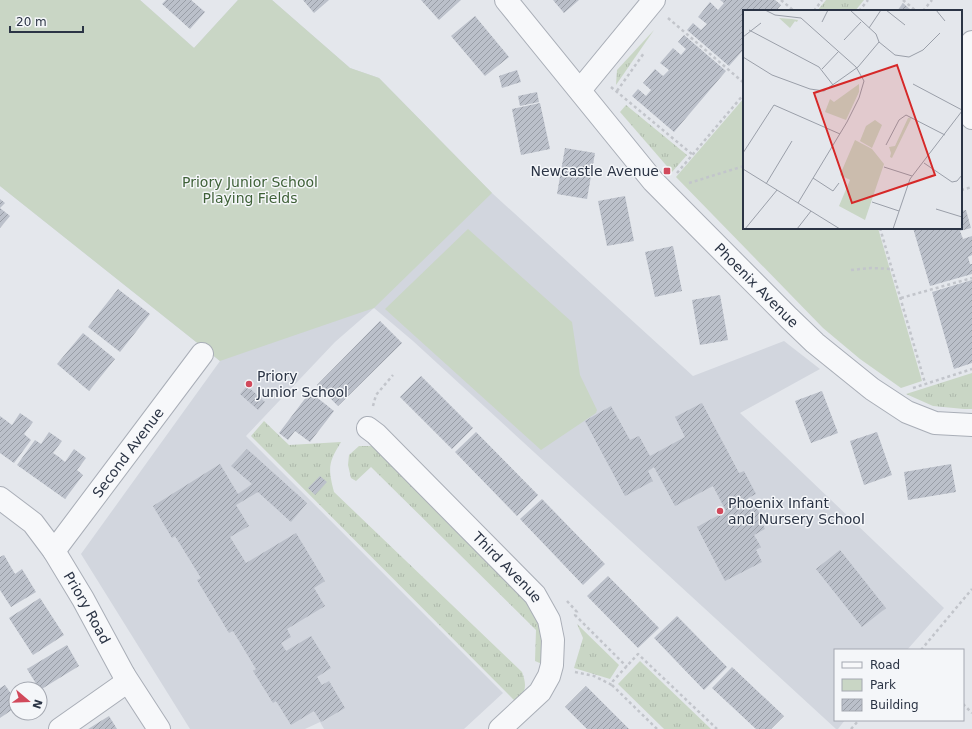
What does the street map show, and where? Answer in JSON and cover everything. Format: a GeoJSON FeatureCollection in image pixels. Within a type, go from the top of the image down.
{"type":"FeatureCollection","features":[{"type":"Feature","properties":{"kind":"street","name":"Phoenix Avenue"},"geometry":{"type":"LineString","coordinates":[[506,0],[583,86],[653,181],[815,343],[872,389],[907,412],[935,423],[972,425]]}},
{"type":"Feature","properties":{"kind":"street"},"geometry":{"type":"LineString","coordinates":[[583,86],[648,7]]}},
{"type":"Feature","properties":{"kind":"street"},"geometry":{"type":"LineString","coordinates":[[972,42],[967,55],[964,83],[972,118]]}},
{"type":"Feature","properties":{"kind":"street","name":"Second Avenue"},"geometry":{"type":"LineString","coordinates":[[54,551],[202,354]]}},
{"type":"Feature","properties":{"kind":"street","name":"Third Avenue"},"geometry":{"type":"LineString","coordinates":[[368,428],[376,434],[535,595],[549,620],[553,640],[552,665],[549,676],[540,692],[500,729]]}},
{"type":"Feature","properties":{"kind":"street","name":"Priory Road"},"geometry":{"type":"LineString","coordinates":[[0,498],[33,523],[54,551],[83,599],[124,675],[159,729]]}},
{"type":"Feature","properties":{"kind":"street"},"geometry":{"type":"LineString","coordinates":[[60,729],[124,684],[124,675]]}},
{"type":"Feature","properties":{"kind":"path"},"geometry":{"type":"LineString","coordinates":[[781,0],[793,10]]}},
{"type":"Feature","properties":{"kind":"path"},"geometry":{"type":"LineString","coordinates":[[815,10],[822,0]]}},
{"type":"Feature","properties":{"kind":"path"},"geometry":{"type":"LineString","coordinates":[[860,10],[868,0]]}},
{"type":"Feature","properties":{"kind":"path"},"geometry":{"type":"LineString","coordinates":[[903,0],[915,10]]}},
{"type":"Feature","properties":{"kind":"path"},"geometry":{"type":"LineString","coordinates":[[924,10],[932,0]]}},
{"type":"Feature","properties":{"kind":"path"},"geometry":{"type":"LineString","coordinates":[[648,7],[658,10],[743,82]]}},
{"type":"Feature","properties":{"kind":"path"},"geometry":{"type":"LineString","coordinates":[[583,86],[605,82],[693,155]]}},
{"type":"Feature","properties":{"kind":"path"},"geometry":{"type":"LineString","coordinates":[[653,181],[672,178],[743,95]]}},
{"type":"Feature","properties":{"kind":"path"},"geometry":{"type":"LineString","coordinates":[[687,184],[743,166]]}},
{"type":"Feature","properties":{"kind":"path"},"geometry":{"type":"LineString","coordinates":[[962,190],[972,187]]}},
{"type":"Feature","properties":{"kind":"path"},"geometry":{"type":"LineString","coordinates":[[880,229],[925,383]]}},
{"type":"Feature","properties":{"kind":"path"},"geometry":{"type":"LineString","coordinates":[[851,270],[871,268],[892,269]]}},
{"type":"Feature","properties":{"kind":"path"},"geometry":{"type":"LineString","coordinates":[[901,298],[972,278]]}},
{"type":"Feature","properties":{"kind":"path"},"geometry":{"type":"LineString","coordinates":[[906,390],[972,369]]}},
{"type":"Feature","properties":{"kind":"path"},"geometry":{"type":"LineString","coordinates":[[368,428],[376,394],[393,375]]}},
{"type":"Feature","properties":{"kind":"path"},"geometry":{"type":"LineString","coordinates":[[922,649],[972,589]]}},
{"type":"Feature","properties":{"kind":"path"},"geometry":{"type":"LineString","coordinates":[[612,685],[613,681],[638,654],[717,729]]}},
{"type":"Feature","properties":{"kind":"path"},"geometry":{"type":"LineString","coordinates":[[552,665],[594,676],[612,685],[657,729]]}},
{"type":"Feature","properties":{"kind":"path"},"geometry":{"type":"LineString","coordinates":[[964,705],[972,712]]}},
{"type":"Feature","properties":{"kind":"path"},"geometry":{"type":"LineString","coordinates":[[851,729],[858,721]]}},
{"type":"Feature","properties":{"kind":"shaded area","name":"Priory Junior School"},"geometry":{"type":"Polygon","coordinates":[[[0,0],[140,0],[194,48],[238,0],[272,0],[350,68],[379,78],[492,193],[693,376],[784,341],[820,369],[740,413],[944,608],[908,649],[834,649],[834,721],[844,721],[838,729],[836,729],[413,341],[374,308],[335,342],[246,436],[503,693],[464,729],[324,729],[320,722],[305,729],[190,729],[81,554],[220,361],[0,186],[0,0]]]}},
{"type":"Feature","properties":{"kind":"green space","name":"Priory Junior School Playing Fields"},"geometry":{"type":"Polygon","coordinates":[[[0,0],[140,0],[194,48],[238,0],[272,0],[350,68],[379,78],[492,193],[374,308],[220,361],[0,186],[0,0]]]}},
{"type":"Feature","properties":{"kind":"green space"},"geometry":{"type":"Polygon","coordinates":[[[826,0],[864,0],[856,10],[818,10],[826,0]]]}},
{"type":"Feature","properties":{"kind":"green space"},"geometry":{"type":"Polygon","coordinates":[[[654,30],[616,85],[617,70],[654,30]]]}},
{"type":"Feature","properties":{"kind":"green space"},"geometry":{"type":"Polygon","coordinates":[[[743,99],[743,229],[878,229],[922,381],[901,388],[860,359],[823,328],[676,177],[743,99]]]}},
{"type":"Feature","properties":{"kind":"green space"},"geometry":{"type":"Polygon","coordinates":[[[626,105],[687,155],[672,172],[620,112],[626,105]]]}},
{"type":"Feature","properties":{"kind":"green space"},"geometry":{"type":"Polygon","coordinates":[[[468,229],[572,322],[580,375],[597,410],[596,413],[541,450],[385,309],[468,229]]]}},
{"type":"Feature","properties":{"kind":"green space"},"geometry":{"type":"Polygon","coordinates":[[[972,373],[972,409],[933,406],[906,394],[972,373]]]}},
{"type":"Feature","properties":{"kind":"green space"},"geometry":{"type":"Polygon","coordinates":[[[264,421],[289,445],[341,442],[330,466],[334,492],[522,672],[525,681],[525,688],[517,703],[251,436],[264,421]]]}},
{"type":"Feature","properties":{"kind":"green space"},"geometry":{"type":"Polygon","coordinates":[[[359,446],[371,446],[380,449],[533,609],[544,630],[542,664],[535,661],[536,630],[371,467],[356,481],[351,478],[348,465],[349,455],[359,446]]]}},
{"type":"Feature","properties":{"kind":"green space"},"geometry":{"type":"Polygon","coordinates":[[[577,624],[619,665],[610,679],[574,668],[583,638],[577,624]]]}},
{"type":"Feature","properties":{"kind":"green space"},"geometry":{"type":"Polygon","coordinates":[[[640,661],[711,729],[664,729],[618,684],[640,661]]]}},
{"type":"Feature","properties":{"kind":"building"},"geometry":{"type":"Polygon","coordinates":[[[166,0],[191,0],[205,12],[190,29],[162,4],[166,0]]]}},
{"type":"Feature","properties":{"kind":"building"},"geometry":{"type":"Polygon","coordinates":[[[303,0],[329,0],[314,13],[303,0]]]}},
{"type":"Feature","properties":{"kind":"building"},"geometry":{"type":"Polygon","coordinates":[[[421,0],[461,0],[439,20],[421,0]]]}},
{"type":"Feature","properties":{"kind":"building"},"geometry":{"type":"Polygon","coordinates":[[[553,0],[579,0],[564,13],[553,0]]]}},
{"type":"Feature","properties":{"kind":"building"},"geometry":{"type":"Polygon","coordinates":[[[720,0],[775,0],[781,5],[777,10],[743,10],[743,50],[729,66],[687,30],[693,23],[701,30],[707,24],[698,17],[710,2],[718,10],[724,3],[720,0]]]}},
{"type":"Feature","properties":{"kind":"building"},"geometry":{"type":"Polygon","coordinates":[[[903,3],[911,10],[898,10],[903,3]]]}},
{"type":"Feature","properties":{"kind":"building"},"geometry":{"type":"Polygon","coordinates":[[[475,16],[509,57],[485,76],[451,36],[475,16]]]}},
{"type":"Feature","properties":{"kind":"building"},"geometry":{"type":"Polygon","coordinates":[[[684,35],[726,71],[674,132],[632,96],[638,89],[646,96],[651,90],[643,83],[655,69],[663,76],[669,70],[660,63],[673,48],[681,55],[686,49],[678,42],[684,35]]]}},
{"type":"Feature","properties":{"kind":"building"},"geometry":{"type":"Polygon","coordinates":[[[517,70],[521,82],[502,88],[499,76],[517,70]]]}},
{"type":"Feature","properties":{"kind":"building"},"geometry":{"type":"Polygon","coordinates":[[[537,92],[539,102],[520,106],[518,96],[537,92]]]}},
{"type":"Feature","properties":{"kind":"building"},"geometry":{"type":"Polygon","coordinates":[[[540,103],[550,149],[521,155],[512,109],[540,103]]]}},
{"type":"Feature","properties":{"kind":"building"},"geometry":{"type":"Polygon","coordinates":[[[565,148],[595,153],[587,199],[557,194],[565,148]]]}},
{"type":"Feature","properties":{"kind":"building"},"geometry":{"type":"Polygon","coordinates":[[[625,196],[634,241],[607,246],[598,201],[625,196]]]}},
{"type":"Feature","properties":{"kind":"building"},"geometry":{"type":"Polygon","coordinates":[[[0,199],[5,203],[0,208],[0,199]]]}},
{"type":"Feature","properties":{"kind":"building"},"geometry":{"type":"Polygon","coordinates":[[[0,208],[10,216],[0,228],[0,208]]]}},
{"type":"Feature","properties":{"kind":"building"},"geometry":{"type":"Polygon","coordinates":[[[966,210],[971,228],[960,231],[963,239],[972,236],[972,255],[968,257],[970,264],[972,264],[972,274],[930,286],[913,229],[962,229],[962,211],[966,210]]]}},
{"type":"Feature","properties":{"kind":"building"},"geometry":{"type":"Polygon","coordinates":[[[673,246],[682,291],[655,297],[645,252],[673,246]]]}},
{"type":"Feature","properties":{"kind":"building"},"geometry":{"type":"Polygon","coordinates":[[[972,280],[972,363],[954,369],[932,292],[972,280]]]}},
{"type":"Feature","properties":{"kind":"building"},"geometry":{"type":"Polygon","coordinates":[[[118,289],[150,314],[120,352],[88,327],[118,289]]]}},
{"type":"Feature","properties":{"kind":"building"},"geometry":{"type":"Polygon","coordinates":[[[720,295],[728,340],[700,345],[692,300],[720,295]]]}},
{"type":"Feature","properties":{"kind":"building"},"geometry":{"type":"Polygon","coordinates":[[[380,321],[402,343],[338,406],[317,385],[380,321]]]}},
{"type":"Feature","properties":{"kind":"building"},"geometry":{"type":"Polygon","coordinates":[[[83,333],[115,359],[89,391],[57,364],[83,333]]]}},
{"type":"Feature","properties":{"kind":"building"},"geometry":{"type":"Polygon","coordinates":[[[421,376],[473,428],[452,449],[400,397],[421,376]]]}},
{"type":"Feature","properties":{"kind":"building"},"geometry":{"type":"Polygon","coordinates":[[[247,386],[265,402],[258,410],[240,394],[247,386]]]}},
{"type":"Feature","properties":{"kind":"building"},"geometry":{"type":"Polygon","coordinates":[[[822,391],[838,433],[811,443],[795,401],[822,391]]]}},
{"type":"Feature","properties":{"kind":"building"},"geometry":{"type":"Polygon","coordinates":[[[310,392],[334,411],[310,442],[295,431],[288,440],[279,433],[310,392]]]}},
{"type":"Feature","properties":{"kind":"building"},"geometry":{"type":"Polygon","coordinates":[[[702,403],[739,473],[744,471],[756,494],[748,498],[752,506],[755,505],[760,514],[758,515],[765,529],[754,535],[761,547],[756,550],[762,562],[725,581],[697,527],[726,511],[713,486],[675,506],[654,467],[648,471],[653,481],[625,496],[585,421],[611,406],[630,440],[639,436],[650,456],[685,437],[675,417],[702,403]]]}},
{"type":"Feature","properties":{"kind":"building"},"geometry":{"type":"Polygon","coordinates":[[[20,413],[33,422],[24,434],[31,440],[14,463],[0,453],[0,416],[12,425],[20,413]]]}},
{"type":"Feature","properties":{"kind":"building"},"geometry":{"type":"Polygon","coordinates":[[[49,432],[62,441],[53,453],[65,462],[74,449],[86,458],[77,470],[83,475],[65,499],[17,465],[35,440],[41,444],[49,432]]]}},
{"type":"Feature","properties":{"kind":"building"},"geometry":{"type":"Polygon","coordinates":[[[476,432],[538,495],[517,516],[455,452],[476,432]]]}},
{"type":"Feature","properties":{"kind":"building"},"geometry":{"type":"Polygon","coordinates":[[[877,432],[892,475],[864,485],[850,441],[877,432]]]}},
{"type":"Feature","properties":{"kind":"building"},"geometry":{"type":"Polygon","coordinates":[[[247,449],[307,503],[291,522],[258,492],[236,505],[249,526],[230,537],[246,563],[296,533],[325,581],[314,588],[325,606],[287,629],[291,637],[281,643],[286,651],[311,636],[331,668],[317,677],[322,685],[329,681],[345,708],[321,722],[314,711],[291,725],[276,701],[273,703],[253,671],[256,669],[233,631],[229,633],[197,580],[201,578],[175,536],[172,538],[153,506],[220,464],[238,494],[252,484],[231,466],[247,449]]]}},
{"type":"Feature","properties":{"kind":"building"},"geometry":{"type":"Polygon","coordinates":[[[951,464],[956,492],[908,500],[904,472],[951,464]]]}},
{"type":"Feature","properties":{"kind":"building"},"geometry":{"type":"Polygon","coordinates":[[[320,476],[327,482],[315,495],[308,488],[320,476]]]}},
{"type":"Feature","properties":{"kind":"building"},"geometry":{"type":"Polygon","coordinates":[[[542,499],[605,564],[583,585],[520,519],[542,499]]]}},
{"type":"Feature","properties":{"kind":"building"},"geometry":{"type":"Polygon","coordinates":[[[840,550],[886,608],[862,627],[816,569],[840,550]]]}},
{"type":"Feature","properties":{"kind":"building"},"geometry":{"type":"Polygon","coordinates":[[[4,555],[15,574],[22,569],[36,592],[11,607],[0,590],[0,557],[4,555]]]}},
{"type":"Feature","properties":{"kind":"building"},"geometry":{"type":"Polygon","coordinates":[[[608,576],[659,628],[638,648],[587,596],[608,576]]]}},
{"type":"Feature","properties":{"kind":"building"},"geometry":{"type":"Polygon","coordinates":[[[40,598],[64,635],[33,655],[9,618],[40,598]]]}},
{"type":"Feature","properties":{"kind":"building"},"geometry":{"type":"Polygon","coordinates":[[[677,616],[727,667],[704,690],[654,638],[677,616]]]}},
{"type":"Feature","properties":{"kind":"building"},"geometry":{"type":"Polygon","coordinates":[[[67,645],[79,666],[48,685],[48,681],[34,681],[27,669],[67,645]]]}},
{"type":"Feature","properties":{"kind":"building"},"geometry":{"type":"Polygon","coordinates":[[[732,667],[784,716],[771,729],[756,729],[712,688],[732,667]]]}},
{"type":"Feature","properties":{"kind":"building"},"geometry":{"type":"Polygon","coordinates":[[[5,685],[8,689],[8,712],[0,718],[0,688],[5,685]]]}},
{"type":"Feature","properties":{"kind":"building"},"geometry":{"type":"Polygon","coordinates":[[[586,686],[629,729],[587,729],[565,707],[586,686]]]}},
{"type":"Feature","properties":{"kind":"building"},"geometry":{"type":"Polygon","coordinates":[[[109,716],[117,729],[88,729],[109,716]]]}},
{"type":"Feature","properties":{"kind":"place","name":"Newcastle Avenue"},"geometry":{"type":"Point","coordinates":[667,171]}},
{"type":"Feature","properties":{"kind":"place","name":"Priory Junior School"},"geometry":{"type":"Point","coordinates":[249,384]}},
{"type":"Feature","properties":{"kind":"place","name":"Phoenix Infant and Nursery School"},"geometry":{"type":"Point","coordinates":[720,511]}}]}
